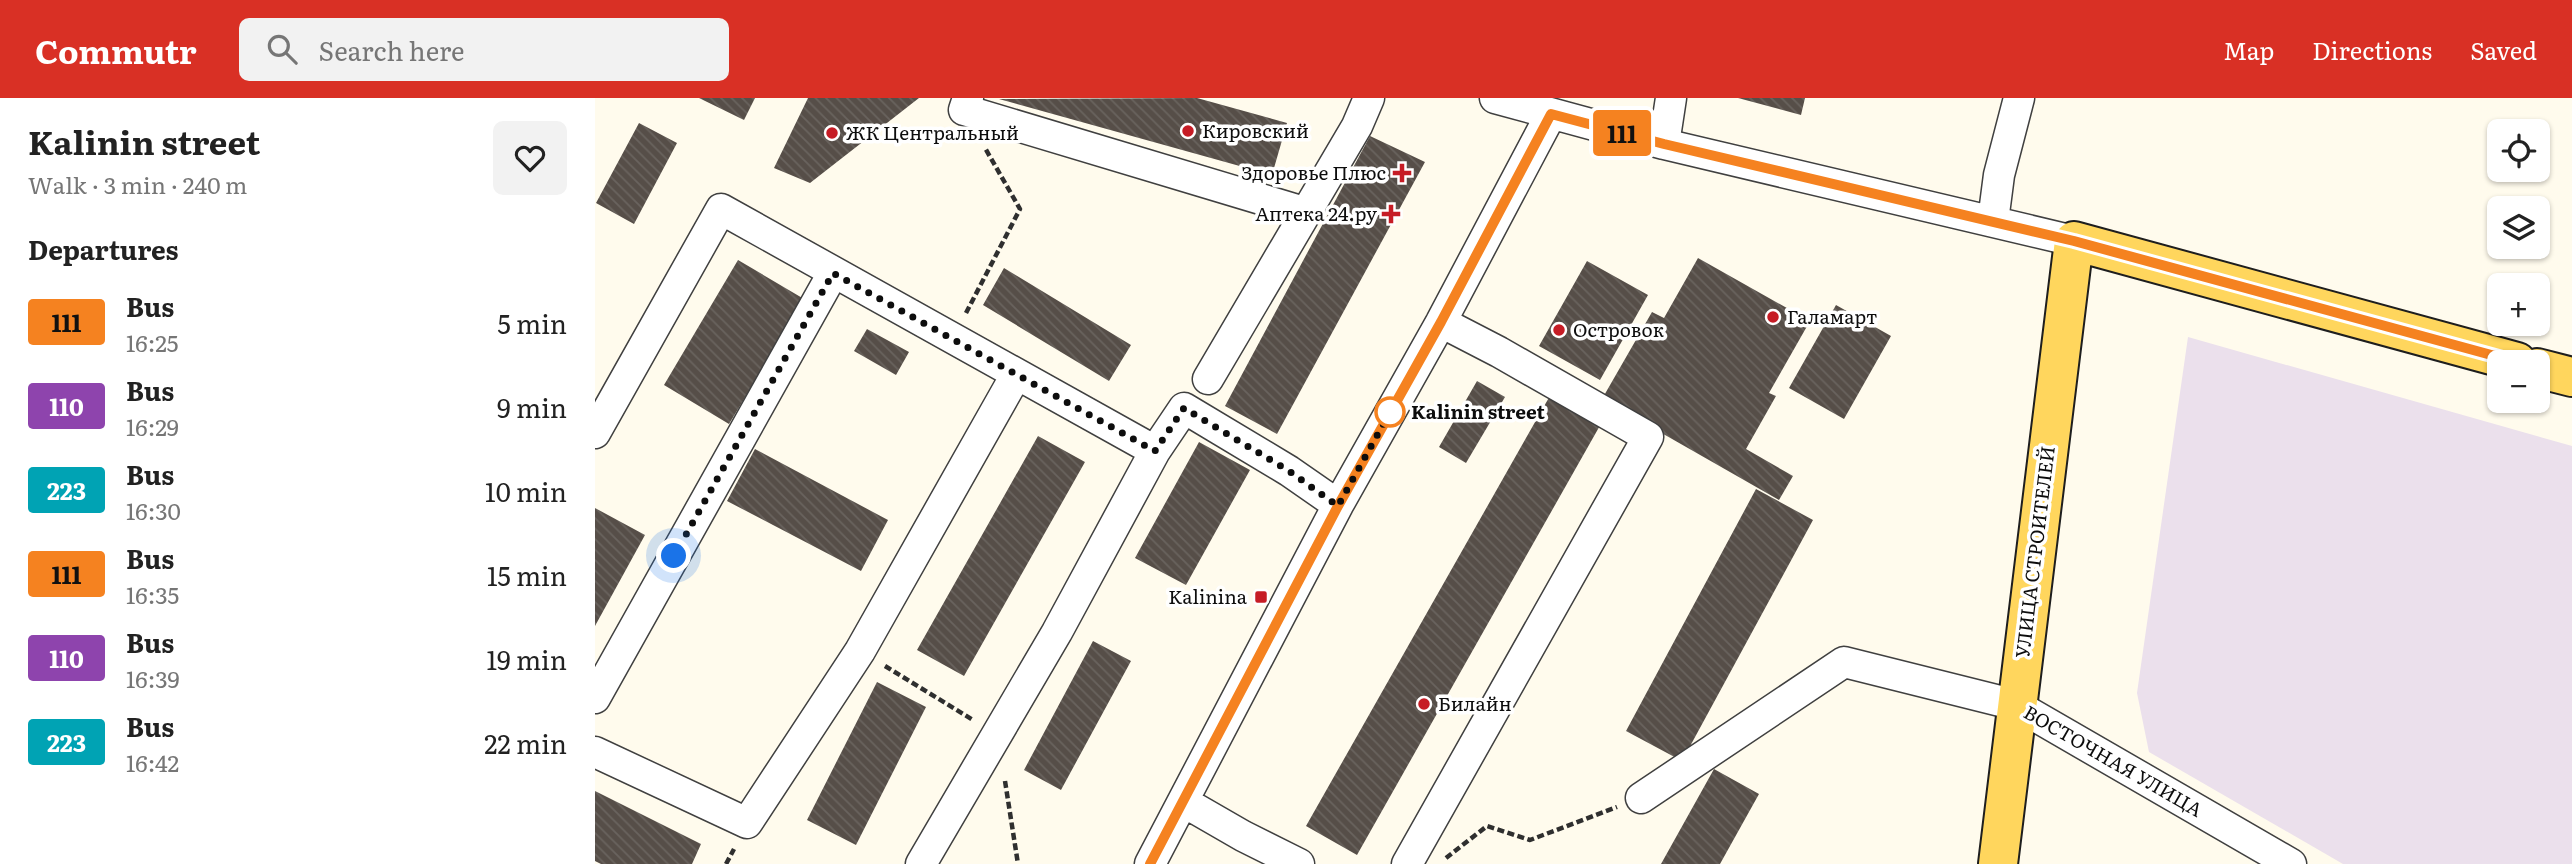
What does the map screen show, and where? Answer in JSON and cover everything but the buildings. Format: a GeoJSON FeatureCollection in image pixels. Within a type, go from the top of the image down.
{"type":"FeatureCollection","features":[{"type":"Feature","properties":{"kind":"main road"},"geometry":{"type":"LineString","coordinates":[[2074,241],[2487,354]]}},
{"type":"Feature","properties":{"kind":"main road","name":"УЛИЦА СТРОИТЕЛЕЙ"},"geometry":{"type":"LineString","coordinates":[[1998,864],[2074,241]]}},
{"type":"Feature","properties":{"kind":"main road"},"geometry":{"type":"LineString","coordinates":[[2550,371],[2572,377]]}},
{"type":"Feature","properties":{"kind":"street"},"geometry":{"type":"LineString","coordinates":[[1208,379],[1357,126],[1369,98]]}},
{"type":"Feature","properties":{"kind":"street"},"geometry":{"type":"LineString","coordinates":[[1495,98],[1664,144],[2074,241]]}},
{"type":"Feature","properties":{"kind":"street"},"geometry":{"type":"LineString","coordinates":[[1664,144],[1671,98]]}},
{"type":"Feature","properties":{"kind":"street"},"geometry":{"type":"LineString","coordinates":[[1993,221],[1999,175],[2019,98]]}},
{"type":"Feature","properties":{"kind":"street"},"geometry":{"type":"LineString","coordinates":[[966,104],[1304,212]]}},
{"type":"Feature","properties":{"kind":"street"},"geometry":{"type":"LineString","coordinates":[[1150,864],[1338,506],[1441,322],[1551,114]]}},
{"type":"Feature","properties":{"kind":"street"},"geometry":{"type":"LineString","coordinates":[[595,433],[721,209],[1155,451]]}},
{"type":"Feature","properties":{"kind":"street"},"geometry":{"type":"LineString","coordinates":[[595,698],[833,273]]}},
{"type":"Feature","properties":{"kind":"street"},"geometry":{"type":"LineString","coordinates":[[1408,864],[1648,437],[1441,322]]}},
{"type":"Feature","properties":{"kind":"street"},"geometry":{"type":"LineString","coordinates":[[595,752],[747,823],[860,652],[1016,374]]}},
{"type":"Feature","properties":{"kind":"street"},"geometry":{"type":"LineString","coordinates":[[921,864],[1057,632],[1155,451],[1184,408],[1289,471],[1338,506]]}},
{"type":"Feature","properties":{"kind":"street","name":"ВОСТОЧНАЯ УЛИЦА"},"geometry":{"type":"LineString","coordinates":[[1640,798],[1844,662],[2016,705],[2291,864]]}},
{"type":"Feature","properties":{"kind":"street"},"geometry":{"type":"LineString","coordinates":[[1184,802],[1299,864]]}},
{"type":"Feature","properties":{"kind":"path"},"geometry":{"type":"LineString","coordinates":[[953,339],[1020,209],[966,104]]}},
{"type":"Feature","properties":{"kind":"path"},"geometry":{"type":"LineString","coordinates":[[1438,864],[1487,826],[1530,840],[1640,798]]}},
{"type":"Feature","properties":{"kind":"shaded area"},"geometry":{"type":"Polygon","coordinates":[[[2188,337],[2572,446],[2572,864],[2343,864],[2149,752],[2137,693],[2188,337]]]}},
{"type":"Feature","properties":{"kind":"bus line","name":"111"},"geometry":{"type":"LineString","coordinates":[[1150,864],[1338,506],[1441,322],[1551,114],[1664,144],[2074,241],[2487,354]]}},
{"type":"Feature","properties":{"kind":"place","name":"Кировский"},"geometry":{"type":"Point","coordinates":[1188,131]}},
{"type":"Feature","properties":{"kind":"place","name":"ЖК Центральный"},"geometry":{"type":"Point","coordinates":[832,133]}},
{"type":"Feature","properties":{"kind":"place","name":"Здоровье Плюс"},"geometry":{"type":"Point","coordinates":[1402,173]}},
{"type":"Feature","properties":{"kind":"place","name":"Аптека 24.ру"},"geometry":{"type":"Point","coordinates":[1391,214]}},
{"type":"Feature","properties":{"kind":"place","name":"Галамарт"},"geometry":{"type":"Point","coordinates":[1773,317]}},
{"type":"Feature","properties":{"kind":"place","name":"Островок"},"geometry":{"type":"Point","coordinates":[1559,330]}},
{"type":"Feature","properties":{"kind":"place","name":"Kalinin street"},"geometry":{"type":"Point","coordinates":[1390,412]}},
{"type":"Feature","properties":{"kind":"place","name":"Kalinina"},"geometry":{"type":"Point","coordinates":[1261,597]}},
{"type":"Feature","properties":{"kind":"place","name":"Билайн"},"geometry":{"type":"Point","coordinates":[1424,704]}},
{"type":"Feature","properties":{"kind":"route"},"geometry":{"type":"LineString","coordinates":[[674,556],[833,273],[1155,451],[1184,408],[1289,471],[1338,506],[1390,412]]}}]}
